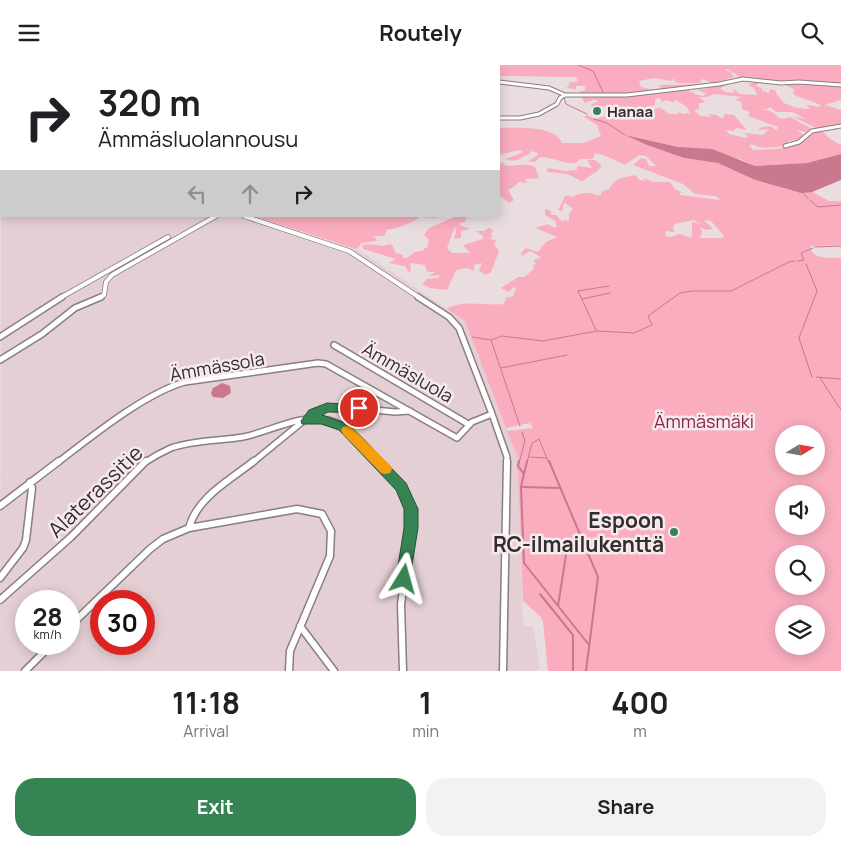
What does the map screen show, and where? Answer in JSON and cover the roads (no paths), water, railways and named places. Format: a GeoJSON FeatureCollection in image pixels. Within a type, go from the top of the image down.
{"type":"FeatureCollection","features":[{"type":"Feature","properties":{"kind":"street"},"geometry":{"type":"LineString","coordinates":[[500,82],[549,89],[565,95],[627,95],[720,84],[743,79],[781,83],[799,82],[841,85]]}},
{"type":"Feature","properties":{"kind":"street"},"geometry":{"type":"LineString","coordinates":[[500,118],[520,118],[542,113],[546,109],[557,105],[565,95]]}},
{"type":"Feature","properties":{"kind":"street"},"geometry":{"type":"LineString","coordinates":[[785,147],[799,142],[812,131],[841,126]]}},
{"type":"Feature","properties":{"kind":"street"},"geometry":{"type":"LineString","coordinates":[[0,360],[42,333],[75,308],[104,295],[106,281],[112,275],[214,217]]}},
{"type":"Feature","properties":{"kind":"street"},"geometry":{"type":"LineString","coordinates":[[247,217],[350,251],[449,317],[461,333],[507,457],[503,671]]}},
{"type":"Feature","properties":{"kind":"street"},"geometry":{"type":"LineString","coordinates":[[0,337],[80,285],[168,237]]}},
{"type":"Feature","properties":{"kind":"street","name":"Ämmäsluola"},"geometry":{"type":"LineString","coordinates":[[334,345],[468,424]]}},
{"type":"Feature","properties":{"kind":"street","name":"Ämmässola"},"geometry":{"type":"LineString","coordinates":[[0,506],[96,434],[157,393],[186,382],[318,363],[326,364],[458,438],[468,424]]}},
{"type":"Feature","properties":{"kind":"street"},"geometry":{"type":"LineString","coordinates":[[189,528],[192,517],[204,500],[307,421],[313,413],[327,408],[344,407],[395,412],[410,411]]}},
{"type":"Feature","properties":{"kind":"street"},"geometry":{"type":"LineString","coordinates":[[468,424],[492,414]]}},
{"type":"Feature","properties":{"kind":"street","name":"Alaterassitie"},"geometry":{"type":"LineString","coordinates":[[0,600],[49,557],[142,464],[156,455],[190,443],[252,435],[321,419],[344,427],[402,487],[408,499],[411,509],[411,528],[402,596],[403,671]]}},
{"type":"Feature","properties":{"kind":"street"},"geometry":{"type":"LineString","coordinates":[[0,578],[24,548],[32,488],[30,482]]}},
{"type":"Feature","properties":{"kind":"street"},"geometry":{"type":"LineString","coordinates":[[80,616],[150,549],[163,539],[189,528],[281,510],[308,510],[322,515],[331,531],[332,541],[330,556],[290,651],[289,671]]}},
{"type":"Feature","properties":{"kind":"street"},"geometry":{"type":"LineString","coordinates":[[300,626],[334,671]]}},
{"type":"Feature","properties":{"kind":"street"},"geometry":{"type":"LineString","coordinates":[[25,671],[41,655]]}},
{"type":"Feature","properties":{"kind":"waterway"},"geometry":{"type":"LineString","coordinates":[[578,65],[593,71],[603,92]]}},
{"type":"Feature","properties":{"kind":"waterway"},"geometry":{"type":"LineString","coordinates":[[564,98],[566,104],[587,114]]}},
{"type":"Feature","properties":{"kind":"waterway"},"geometry":{"type":"LineString","coordinates":[[594,119],[607,123],[625,135]]}},
{"type":"Feature","properties":{"kind":"waterway"},"geometry":{"type":"LineString","coordinates":[[803,193],[808,198]]}},
{"type":"Feature","properties":{"kind":"waterway"},"geometry":{"type":"LineString","coordinates":[[810,200],[818,207],[841,205]]}},
{"type":"Feature","properties":{"kind":"waterway"},"geometry":{"type":"LineString","coordinates":[[815,247],[841,246]]}},
{"type":"Feature","properties":{"kind":"waterway"},"geometry":{"type":"LineString","coordinates":[[798,261],[804,260],[801,253],[813,248]]}},
{"type":"Feature","properties":{"kind":"waterway"},"geometry":{"type":"LineString","coordinates":[[491,340],[502,336],[543,341],[597,331],[634,333],[652,325],[648,316],[680,293],[692,291],[731,291],[789,262],[795,261]]}},
{"type":"Feature","properties":{"kind":"waterway"},"geometry":{"type":"LineString","coordinates":[[806,264],[817,291],[799,338],[812,377]]}},
{"type":"Feature","properties":{"kind":"waterway"},"geometry":{"type":"LineString","coordinates":[[596,330],[578,291],[609,286]]}},
{"type":"Feature","properties":{"kind":"waterway"},"geometry":{"type":"LineString","coordinates":[[582,299],[610,293]]}},
{"type":"Feature","properties":{"kind":"waterway"},"geometry":{"type":"LineString","coordinates":[[472,337],[491,340]]}},
{"type":"Feature","properties":{"kind":"waterway"},"geometry":{"type":"LineString","coordinates":[[491,340],[520,426]]}},
{"type":"Feature","properties":{"kind":"waterway"},"geometry":{"type":"LineString","coordinates":[[501,368],[567,355]]}},
{"type":"Feature","properties":{"kind":"waterway"},"geometry":{"type":"LineString","coordinates":[[816,377],[841,379]]}},
{"type":"Feature","properties":{"kind":"waterway"},"geometry":{"type":"LineString","coordinates":[[820,378],[841,410]]}},
{"type":"Feature","properties":{"kind":"waterway"},"geometry":{"type":"LineString","coordinates":[[519,463],[525,441],[522,432]]}},
{"type":"Feature","properties":{"kind":"waterway"},"geometry":{"type":"LineString","coordinates":[[527,463],[532,443],[539,439],[549,463]]}},
{"type":"Feature","properties":{"kind":"waterway"},"geometry":{"type":"LineString","coordinates":[[530,457],[546,458]]}},
{"type":"Feature","properties":{"kind":"waterway"},"geometry":{"type":"LineString","coordinates":[[519,461],[518,466],[524,474]]}},
{"type":"Feature","properties":{"kind":"waterway"},"geometry":{"type":"LineString","coordinates":[[524,474],[527,461]]}},
{"type":"Feature","properties":{"kind":"waterway"},"geometry":{"type":"LineString","coordinates":[[549,461],[598,577],[586,671]]}},
{"type":"Feature","properties":{"kind":"waterway"},"geometry":{"type":"LineString","coordinates":[[524,474],[521,487],[524,563],[558,606]]}},
{"type":"Feature","properties":{"kind":"waterway"},"geometry":{"type":"LineString","coordinates":[[523,487],[559,488]]}},
{"type":"Feature","properties":{"kind":"waterway"},"geometry":{"type":"LineString","coordinates":[[558,606],[568,542]]}},
{"type":"Feature","properties":{"kind":"waterway"},"geometry":{"type":"LineString","coordinates":[[540,594],[573,635],[573,671]]}},
{"type":"Feature","properties":{"kind":"waterway"},"geometry":{"type":"LineString","coordinates":[[558,606],[589,645]]}},
{"type":"Feature","properties":{"kind":"place","name":"Hanaa"},"geometry":{"type":"Point","coordinates":[597,111]}},
{"type":"Feature","properties":{"kind":"place","name":"Espoon RC-ilmailukenttä"},"geometry":{"type":"Point","coordinates":[674,532]}},
{"type":"Feature","properties":{"kind":"park label","name":"Ämmäsmäki"},"geometry":{"type":"Point","coordinates":[704,421]}}]}
